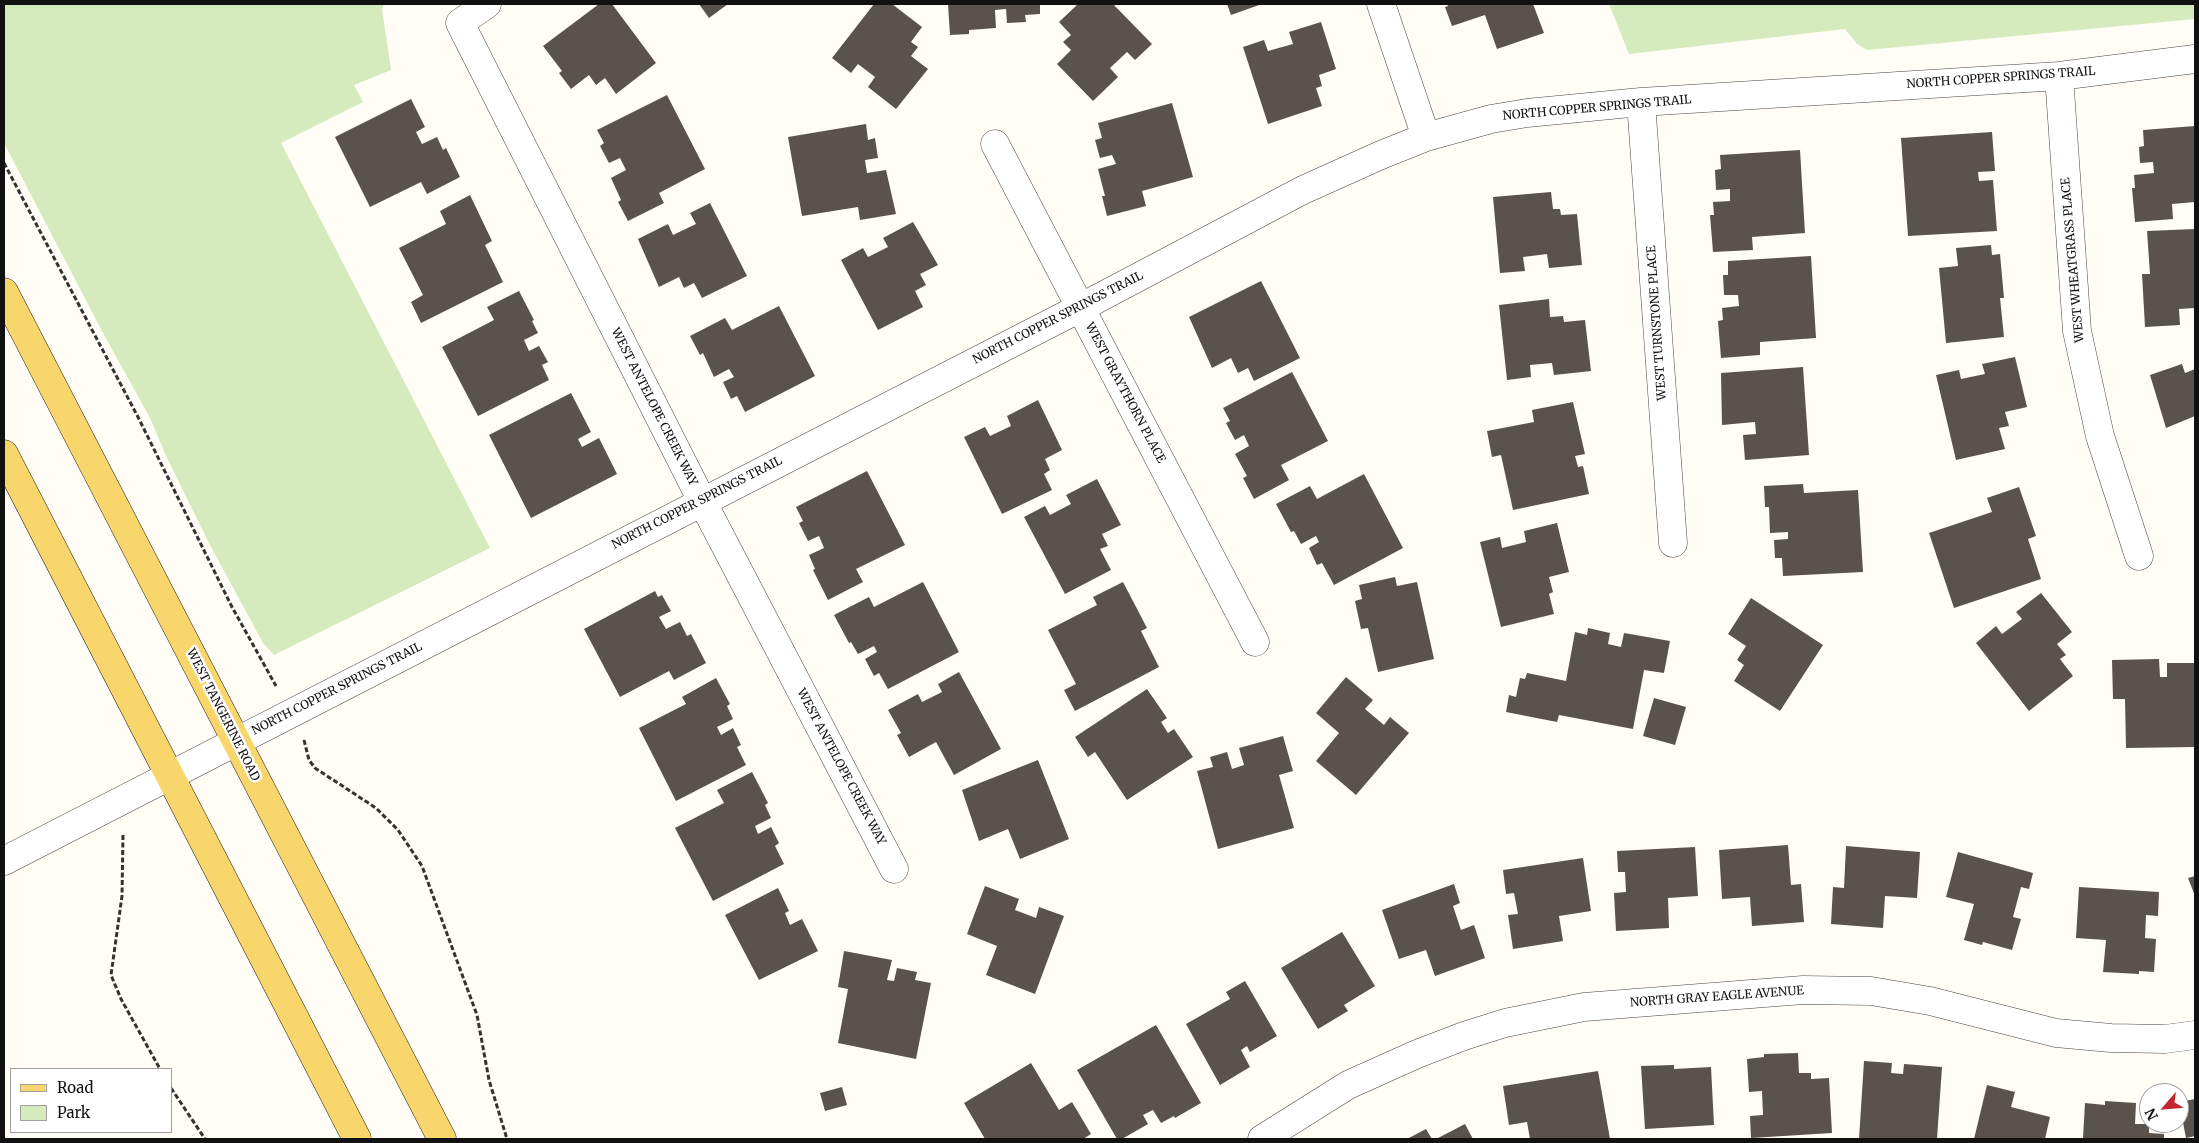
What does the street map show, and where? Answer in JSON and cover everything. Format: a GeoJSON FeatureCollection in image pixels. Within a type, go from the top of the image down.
{"type":"FeatureCollection","features":[{"type":"Feature","properties":{"kind":"main road","name":"WEST TANGERINE ROAD"},"geometry":{"type":"LineString","coordinates":[[4,292],[442,1139]]}},
{"type":"Feature","properties":{"kind":"main road"},"geometry":{"type":"LineString","coordinates":[[4,454],[357,1139]]}},
{"type":"Feature","properties":{"kind":"street","name":"WEST ANTELOPE CREEK WAY"},"geometry":{"type":"LineString","coordinates":[[487,4],[460,24],[702,502],[894,869]]}},
{"type":"Feature","properties":{"kind":"street"},"geometry":{"type":"LineString","coordinates":[[1381,4],[1426,137]]}},
{"type":"Feature","properties":{"kind":"street","name":"NORTH COPPER SPRINGS TRAIL"},"geometry":{"type":"LineString","coordinates":[[4,861],[236,740],[1080,308],[1303,190],[1426,137],[1491,118],[1518,114],[1641,102],[2059,76],[2195,60]]}},
{"type":"Feature","properties":{"kind":"street","name":"WEST WHEATGRASS PLACE"},"geometry":{"type":"LineString","coordinates":[[2059,76],[2077,331],[2100,436],[2139,556]]}},
{"type":"Feature","properties":{"kind":"street","name":"WEST TURNSTONE PLACE"},"geometry":{"type":"LineString","coordinates":[[1641,102],[1673,543]]}},
{"type":"Feature","properties":{"kind":"street","name":"WEST GRAYTHORN PLACE"},"geometry":{"type":"LineString","coordinates":[[995,144],[1255,642]]}},
{"type":"Feature","properties":{"kind":"street","name":"NORTH GRAY EAGLE AVENUE"},"geometry":{"type":"LineString","coordinates":[[1262,1139],[1348,1085],[1417,1054],[1505,1023],[1584,1006],[1803,990],[1871,990],[1930,1001],[2056,1033],[2110,1038],[2165,1039],[2195,1035]]}},
{"type":"Feature","properties":{"kind":"path"},"geometry":{"type":"LineString","coordinates":[[4,163],[138,417],[232,607],[306,744],[309,760],[315,768],[376,808],[398,830],[422,866],[477,1014],[489,1080],[507,1139]]}},
{"type":"Feature","properties":{"kind":"path"},"geometry":{"type":"LineString","coordinates":[[124,799],[122,896],[111,975],[121,999],[159,1068]]}},
{"type":"Feature","properties":{"kind":"path"},"geometry":{"type":"LineString","coordinates":[[172,1090],[205,1139]]}},
{"type":"Feature","properties":{"kind":"green space"},"geometry":{"type":"Polygon","coordinates":[[[4,4],[384,4],[382,9],[391,70],[354,85],[363,102],[281,143],[490,548],[274,655],[263,643],[209,543],[167,458],[150,418],[103,333],[4,143],[4,4]]]}},
{"type":"Feature","properties":{"kind":"green space"},"geometry":{"type":"Polygon","coordinates":[[[1609,4],[2195,4],[2195,19],[1867,50],[1857,44],[1845,29],[1629,54],[1609,4]]]}},
{"type":"Feature","properties":{"kind":"building"},"geometry":{"type":"Polygon","coordinates":[[[599,4],[612,4],[656,63],[616,94],[605,78],[596,85],[589,75],[571,89],[559,73],[562,71],[543,46],[599,4]]]}},
{"type":"Feature","properties":{"kind":"building"},"geometry":{"type":"Polygon","coordinates":[[[699,4],[728,4],[709,18],[699,4]]]}},
{"type":"Feature","properties":{"kind":"building"},"geometry":{"type":"Polygon","coordinates":[[[874,4],[892,4],[922,27],[911,42],[918,47],[911,56],[928,69],[896,109],[868,87],[875,77],[858,64],[851,73],[832,58],[874,4]]]}},
{"type":"Feature","properties":{"kind":"building"},"geometry":{"type":"Polygon","coordinates":[[[948,4],[1040,4],[1040,14],[1025,15],[1026,22],[1007,23],[1006,9],[995,10],[996,28],[969,30],[969,34],[950,35],[948,4]]]}},
{"type":"Feature","properties":{"kind":"building"},"geometry":{"type":"Polygon","coordinates":[[[1078,4],[1113,4],[1152,44],[1135,60],[1127,52],[1110,68],[1118,77],[1093,101],[1057,64],[1071,50],[1063,42],[1071,35],[1059,22],[1078,4]]]}},
{"type":"Feature","properties":{"kind":"building"},"geometry":{"type":"Polygon","coordinates":[[[1227,4],[1262,4],[1231,15],[1227,4]]]}},
{"type":"Feature","properties":{"kind":"building"},"geometry":{"type":"Polygon","coordinates":[[[1447,4],[1533,4],[1544,33],[1497,49],[1485,15],[1452,26],[1445,7],[1448,6],[1447,4]]]}},
{"type":"Feature","properties":{"kind":"building"},"geometry":{"type":"Polygon","coordinates":[[[1321,22],[1336,69],[1319,75],[1322,86],[1316,88],[1322,106],[1268,124],[1243,47],[1264,40],[1268,51],[1293,44],[1289,32],[1321,22]]]}},
{"type":"Feature","properties":{"kind":"building"},"geometry":{"type":"Polygon","coordinates":[[[667,95],[705,169],[659,193],[664,203],[628,221],[618,202],[621,200],[611,178],[626,170],[620,158],[609,163],[600,146],[604,143],[597,130],[667,95]]]}},
{"type":"Feature","properties":{"kind":"building"},"geometry":{"type":"Polygon","coordinates":[[[411,99],[425,127],[416,132],[422,144],[437,137],[443,150],[446,148],[460,177],[427,194],[421,182],[370,207],[335,137],[411,99]]]}},
{"type":"Feature","properties":{"kind":"building"},"geometry":{"type":"Polygon","coordinates":[[[1172,103],[1193,177],[1142,191],[1146,206],[1107,216],[1102,196],[1105,196],[1098,169],[1116,164],[1112,155],[1100,158],[1095,140],[1102,138],[1098,123],[1172,103]]]}},
{"type":"Feature","properties":{"kind":"building"},"geometry":{"type":"Polygon","coordinates":[[[866,124],[868,140],[875,138],[878,158],[865,160],[867,173],[886,170],[896,214],[860,220],[858,207],[802,216],[788,137],[866,124]]]}},
{"type":"Feature","properties":{"kind":"building"},"geometry":{"type":"Polygon","coordinates":[[[2195,126],[2195,202],[2172,204],[2173,219],[2135,222],[2132,188],[2135,188],[2134,175],[2154,173],[2153,162],[2140,163],[2139,147],[2144,146],[2143,130],[2195,126]]]}},
{"type":"Feature","properties":{"kind":"building"},"geometry":{"type":"Polygon","coordinates":[[[1992,132],[1995,171],[1978,172],[1979,181],[1993,180],[1997,231],[1908,236],[1901,138],[1992,132]]]}},
{"type":"Feature","properties":{"kind":"building"},"geometry":{"type":"Polygon","coordinates":[[[1800,150],[1805,233],[1752,237],[1753,250],[1713,252],[1710,215],[1714,215],[1713,202],[1730,201],[1730,189],[1716,190],[1715,170],[1721,169],[1720,155],[1800,150]]]}},
{"type":"Feature","properties":{"kind":"building"},"geometry":{"type":"Polygon","coordinates":[[[1551,192],[1553,209],[1560,209],[1561,215],[1577,214],[1582,265],[1549,268],[1547,254],[1523,257],[1525,271],[1500,273],[1493,197],[1551,192]]]}},
{"type":"Feature","properties":{"kind":"building"},"geometry":{"type":"Polygon","coordinates":[[[470,195],[492,241],[485,245],[503,282],[421,323],[411,302],[423,295],[399,248],[446,224],[440,211],[470,195]]]}},
{"type":"Feature","properties":{"kind":"building"},"geometry":{"type":"Polygon","coordinates":[[[710,203],[747,276],[702,298],[694,283],[684,288],[679,277],[659,287],[638,239],[668,224],[673,235],[696,224],[690,213],[710,203]]]}},
{"type":"Feature","properties":{"kind":"building"},"geometry":{"type":"Polygon","coordinates":[[[913,222],[938,265],[920,274],[926,285],[915,291],[923,307],[878,330],[841,260],[863,248],[868,257],[888,247],[883,238],[913,222]]]}},
{"type":"Feature","properties":{"kind":"building"},"geometry":{"type":"Polygon","coordinates":[[[2195,229],[2195,308],[2179,309],[2180,325],[2145,327],[2142,274],[2150,274],[2147,231],[2195,229]]]}},
{"type":"Feature","properties":{"kind":"building"},"geometry":{"type":"Polygon","coordinates":[[[1991,245],[1992,255],[2000,254],[2004,298],[2000,298],[2004,337],[1946,343],[1939,268],[1958,266],[1956,248],[1991,245]]]}},
{"type":"Feature","properties":{"kind":"building"},"geometry":{"type":"Polygon","coordinates":[[[1811,256],[1816,338],[1760,342],[1760,355],[1721,358],[1718,321],[1723,320],[1722,308],[1739,306],[1738,295],[1724,295],[1723,275],[1728,275],[1728,261],[1811,256]]]}},
{"type":"Feature","properties":{"kind":"building"},"geometry":{"type":"Polygon","coordinates":[[[1261,281],[1300,358],[1254,381],[1248,368],[1238,373],[1231,358],[1212,368],[1189,317],[1261,281]]]}},
{"type":"Feature","properties":{"kind":"building"},"geometry":{"type":"Polygon","coordinates":[[[519,291],[534,320],[532,321],[538,333],[524,340],[529,351],[539,346],[548,362],[542,365],[549,380],[478,416],[442,347],[494,320],[487,307],[519,291]]]}},
{"type":"Feature","properties":{"kind":"building"},"geometry":{"type":"Polygon","coordinates":[[[1549,299],[1550,317],[1563,316],[1564,322],[1585,320],[1591,371],[1554,375],[1552,363],[1530,365],[1531,377],[1507,380],[1499,305],[1549,299]]]}},
{"type":"Feature","properties":{"kind":"building"},"geometry":{"type":"Polygon","coordinates":[[[779,306],[815,376],[745,412],[737,396],[731,399],[723,382],[734,377],[729,369],[714,377],[703,353],[700,355],[690,336],[725,318],[732,330],[779,306]]]}},
{"type":"Feature","properties":{"kind":"building"},"geometry":{"type":"Polygon","coordinates":[[[2015,357],[2027,407],[2005,412],[2009,426],[1999,428],[2005,449],[1956,460],[1936,375],[1959,370],[1961,379],[1985,374],[1982,364],[2015,357]]]}},
{"type":"Feature","properties":{"kind":"building"},"geometry":{"type":"Polygon","coordinates":[[[2182,364],[2185,373],[2195,369],[2195,416],[2166,428],[2150,375],[2182,364]]]}},
{"type":"Feature","properties":{"kind":"building"},"geometry":{"type":"Polygon","coordinates":[[[1803,367],[1809,455],[1745,460],[1743,435],[1756,434],[1755,422],[1722,425],[1721,373],[1803,367]]]}},
{"type":"Feature","properties":{"kind":"building"},"geometry":{"type":"Polygon","coordinates":[[[1292,372],[1328,441],[1281,465],[1289,480],[1254,499],[1243,478],[1247,476],[1235,454],[1249,446],[1244,435],[1235,440],[1226,423],[1230,421],[1223,408],[1292,372]]]}},
{"type":"Feature","properties":{"kind":"building"},"geometry":{"type":"Polygon","coordinates":[[[571,393],[591,432],[578,439],[582,447],[599,438],[617,474],[531,518],[489,435],[571,393]]]}},
{"type":"Feature","properties":{"kind":"building"},"geometry":{"type":"Polygon","coordinates":[[[1038,400],[1062,450],[1045,459],[1050,470],[1044,474],[1052,490],[1002,514],[964,437],[985,427],[990,436],[1011,426],[1007,416],[1038,400]]]}},
{"type":"Feature","properties":{"kind":"building"},"geometry":{"type":"Polygon","coordinates":[[[1573,402],[1585,454],[1575,456],[1578,467],[1583,466],[1589,494],[1513,510],[1501,455],[1492,457],[1487,431],[1534,422],[1532,410],[1573,402]]]}},
{"type":"Feature","properties":{"kind":"building"},"geometry":{"type":"Polygon","coordinates":[[[867,471],[905,545],[856,569],[863,582],[828,600],[813,570],[815,569],[809,555],[824,548],[819,536],[808,541],[799,523],[803,521],[796,507],[867,471]]]}},
{"type":"Feature","properties":{"kind":"building"},"geometry":{"type":"Polygon","coordinates":[[[1364,474],[1403,548],[1334,585],[1322,563],[1317,565],[1309,548],[1319,542],[1316,536],[1301,544],[1294,531],[1291,532],[1276,504],[1310,486],[1317,499],[1364,474]]]}},
{"type":"Feature","properties":{"kind":"building"},"geometry":{"type":"Polygon","coordinates":[[[1097,479],[1121,525],[1102,534],[1108,546],[1100,549],[1111,570],[1065,594],[1024,517],[1045,506],[1050,515],[1071,504],[1066,495],[1097,479]]]}},
{"type":"Feature","properties":{"kind":"building"},"geometry":{"type":"Polygon","coordinates":[[[1803,484],[1804,493],[1858,490],[1863,572],[1783,576],[1782,558],[1775,558],[1774,540],[1788,539],[1788,532],[1770,533],[1769,507],[1765,507],[1764,486],[1803,484]]]}},
{"type":"Feature","properties":{"kind":"building"},"geometry":{"type":"Polygon","coordinates":[[[2019,487],[2036,536],[2028,539],[2041,579],[1954,608],[1929,533],[1992,512],[1987,498],[2019,487]]]}},
{"type":"Feature","properties":{"kind":"building"},"geometry":{"type":"Polygon","coordinates":[[[1557,523],[1569,572],[1549,577],[1553,592],[1549,594],[1554,614],[1501,627],[1480,542],[1500,537],[1502,548],[1526,542],[1524,531],[1557,523]]]}},
{"type":"Feature","properties":{"kind":"building"},"geometry":{"type":"Polygon","coordinates":[[[1395,577],[1397,586],[1417,582],[1434,659],[1378,672],[1368,628],[1361,629],[1355,601],[1362,599],[1359,585],[1395,577]]]}},
{"type":"Feature","properties":{"kind":"building"},"geometry":{"type":"Polygon","coordinates":[[[923,582],[959,652],[888,689],[879,673],[874,676],[865,659],[877,652],[874,646],[858,654],[851,642],[849,643],[834,615],[869,597],[874,607],[923,582]]]}},
{"type":"Feature","properties":{"kind":"building"},"geometry":{"type":"Polygon","coordinates":[[[1123,582],[1147,628],[1141,631],[1159,667],[1075,711],[1064,690],[1076,684],[1048,630],[1097,605],[1093,597],[1123,582]]]}},
{"type":"Feature","properties":{"kind":"building"},"geometry":{"type":"Polygon","coordinates":[[[655,591],[658,597],[662,595],[671,611],[659,617],[666,629],[680,622],[687,636],[691,634],[706,663],[674,680],[669,671],[620,697],[584,629],[655,591]]]}},
{"type":"Feature","properties":{"kind":"building"},"geometry":{"type":"Polygon","coordinates":[[[2041,593],[2072,632],[2057,644],[2066,655],[2060,659],[2073,676],[2029,711],[1976,643],[1996,626],[2002,634],[2022,619],[2016,612],[2041,593]]]}},
{"type":"Feature","properties":{"kind":"building"},"geometry":{"type":"Polygon","coordinates":[[[1751,598],[1823,645],[1780,711],[1734,681],[1744,665],[1737,660],[1746,646],[1728,634],[1751,598]]]}},
{"type":"Feature","properties":{"kind":"building"},"geometry":{"type":"Polygon","coordinates":[[[1588,628],[1610,633],[1608,644],[1621,647],[1624,633],[1670,641],[1664,673],[1644,670],[1633,729],[1559,715],[1557,722],[1506,712],[1509,695],[1516,697],[1520,678],[1525,679],[1527,673],[1566,681],[1575,632],[1587,635],[1588,628]]]}},
{"type":"Feature","properties":{"kind":"building"},"geometry":{"type":"Polygon","coordinates":[[[2159,659],[2160,677],[2167,677],[2167,663],[2195,663],[2195,747],[2126,748],[2125,699],[2113,699],[2112,660],[2159,659]]]}},
{"type":"Feature","properties":{"kind":"building"},"geometry":{"type":"Polygon","coordinates":[[[959,672],[1001,749],[954,775],[936,742],[909,757],[897,735],[901,733],[888,710],[918,694],[922,702],[942,692],[938,684],[959,672]]]}},
{"type":"Feature","properties":{"kind":"building"},"geometry":{"type":"Polygon","coordinates":[[[1346,677],[1373,700],[1365,709],[1384,725],[1390,717],[1409,733],[1356,795],[1316,761],[1339,733],[1316,713],[1346,677]]]}},
{"type":"Feature","properties":{"kind":"building"},"geometry":{"type":"Polygon","coordinates":[[[716,678],[730,704],[727,706],[733,719],[717,727],[721,735],[733,728],[741,745],[737,747],[746,765],[676,801],[639,728],[686,704],[682,697],[716,678]]]}},
{"type":"Feature","properties":{"kind":"building"},"geometry":{"type":"Polygon","coordinates":[[[1147,689],[1167,718],[1161,722],[1168,733],[1174,729],[1193,757],[1127,800],[1095,752],[1088,757],[1075,737],[1147,689]]]}},
{"type":"Feature","properties":{"kind":"building"},"geometry":{"type":"Polygon","coordinates":[[[1654,698],[1686,707],[1675,745],[1643,736],[1654,698]]]}},
{"type":"Feature","properties":{"kind":"building"},"geometry":{"type":"Polygon","coordinates":[[[1283,736],[1293,771],[1279,775],[1294,828],[1218,849],[1197,771],[1213,767],[1210,757],[1227,752],[1232,769],[1244,765],[1239,748],[1283,736]]]}},
{"type":"Feature","properties":{"kind":"building"},"geometry":{"type":"Polygon","coordinates":[[[1038,760],[1069,839],[1020,859],[1008,829],[979,841],[962,790],[1038,760]]]}},
{"type":"Feature","properties":{"kind":"building"},"geometry":{"type":"Polygon","coordinates":[[[752,772],[768,803],[765,805],[771,818],[755,826],[758,834],[771,827],[779,843],[775,846],[784,864],[713,901],[675,828],[724,803],[717,790],[752,772]]]}},
{"type":"Feature","properties":{"kind":"building"},"geometry":{"type":"Polygon","coordinates":[[[1788,845],[1791,885],[1801,884],[1804,922],[1752,926],[1750,897],[1722,899],[1719,850],[1788,845]]]}},
{"type":"Feature","properties":{"kind":"building"},"geometry":{"type":"Polygon","coordinates":[[[1846,846],[1920,852],[1917,898],[1885,896],[1883,928],[1831,924],[1833,887],[1844,888],[1846,846]]]}},
{"type":"Feature","properties":{"kind":"building"},"geometry":{"type":"Polygon","coordinates":[[[1695,847],[1698,896],[1668,898],[1669,928],[1616,931],[1614,893],[1626,892],[1625,872],[1618,872],[1617,851],[1695,847]]]}},
{"type":"Feature","properties":{"kind":"building"},"geometry":{"type":"Polygon","coordinates":[[[1958,852],[2033,873],[2029,889],[2021,887],[2013,917],[2021,919],[2012,950],[1983,942],[1982,945],[1964,940],[1974,904],[1946,897],[1958,852]]]}},
{"type":"Feature","properties":{"kind":"building"},"geometry":{"type":"Polygon","coordinates":[[[1583,858],[1591,911],[1559,916],[1563,941],[1513,949],[1508,915],[1518,914],[1514,893],[1506,894],[1503,870],[1583,858]]]}},
{"type":"Feature","properties":{"kind":"building"},"geometry":{"type":"Polygon","coordinates":[[[2195,876],[2195,896],[2188,878],[2195,876]]]}},
{"type":"Feature","properties":{"kind":"building"},"geometry":{"type":"Polygon","coordinates":[[[1454,884],[1460,903],[1453,906],[1461,930],[1474,925],[1485,958],[1435,976],[1426,950],[1399,959],[1382,910],[1454,884]]]}},
{"type":"Feature","properties":{"kind":"building"},"geometry":{"type":"Polygon","coordinates":[[[985,886],[1019,899],[1015,910],[1036,918],[1039,907],[1064,916],[1035,994],[986,975],[997,946],[967,934],[985,886]]]}},
{"type":"Feature","properties":{"kind":"building"},"geometry":{"type":"Polygon","coordinates":[[[2079,887],[2159,892],[2158,916],[2146,915],[2145,938],[2156,939],[2154,972],[2139,971],[2139,974],[2103,972],[2106,940],[2076,938],[2079,887]]]}},
{"type":"Feature","properties":{"kind":"building"},"geometry":{"type":"Polygon","coordinates":[[[778,888],[789,911],[785,913],[790,925],[802,919],[818,951],[759,980],[725,915],[778,888]]]}},
{"type":"Feature","properties":{"kind":"building"},"geometry":{"type":"Polygon","coordinates":[[[1342,932],[1375,986],[1344,1005],[1348,1011],[1318,1029],[1281,968],[1342,932]]]}},
{"type":"Feature","properties":{"kind":"building"},"geometry":{"type":"Polygon","coordinates":[[[844,951],[892,960],[887,980],[894,981],[897,968],[917,972],[915,980],[931,983],[916,1059],[838,1043],[848,989],[838,987],[844,951]]]}},
{"type":"Feature","properties":{"kind":"building"},"geometry":{"type":"Polygon","coordinates":[[[1245,981],[1277,1036],[1250,1052],[1247,1046],[1241,1050],[1250,1067],[1220,1085],[1186,1024],[1230,999],[1226,992],[1245,981]]]}},
{"type":"Feature","properties":{"kind":"building"},"geometry":{"type":"Polygon","coordinates":[[[1156,1025],[1201,1103],[1175,1118],[1174,1116],[1161,1123],[1153,1110],[1143,1115],[1148,1124],[1122,1139],[1117,1139],[1077,1070],[1156,1025]]]}},
{"type":"Feature","properties":{"kind":"building"},"geometry":{"type":"Polygon","coordinates":[[[1798,1053],[1799,1073],[1811,1073],[1811,1079],[1829,1078],[1832,1133],[1751,1138],[1750,1116],[1763,1115],[1762,1091],[1749,1092],[1747,1059],[1764,1057],[1764,1054],[1798,1053]]]}},
{"type":"Feature","properties":{"kind":"building"},"geometry":{"type":"Polygon","coordinates":[[[1864,1061],[1892,1063],[1891,1073],[1903,1074],[1904,1064],[1942,1067],[1937,1139],[1859,1139],[1864,1061]]]}},
{"type":"Feature","properties":{"kind":"building"},"geometry":{"type":"Polygon","coordinates":[[[1031,1063],[1059,1110],[1072,1102],[1091,1134],[1083,1139],[985,1139],[964,1103],[1031,1063]]]}},
{"type":"Feature","properties":{"kind":"building"},"geometry":{"type":"Polygon","coordinates":[[[1674,1065],[1674,1069],[1711,1067],[1714,1125],[1645,1129],[1641,1066],[1674,1065]]]}},
{"type":"Feature","properties":{"kind":"building"},"geometry":{"type":"Polygon","coordinates":[[[1598,1071],[1610,1139],[1530,1139],[1527,1122],[1509,1125],[1503,1086],[1598,1071]]]}},
{"type":"Feature","properties":{"kind":"building"},"geometry":{"type":"Polygon","coordinates":[[[1987,1085],[2015,1092],[2011,1107],[2050,1117],[2045,1139],[1974,1139],[1987,1085]]]}},
{"type":"Feature","properties":{"kind":"building"},"geometry":{"type":"Polygon","coordinates":[[[842,1087],[847,1105],[825,1111],[820,1093],[842,1087]]]}},
{"type":"Feature","properties":{"kind":"building"},"geometry":{"type":"Polygon","coordinates":[[[2195,1099],[2195,1136],[2186,1138],[2185,1133],[2189,1133],[2189,1100],[2195,1099]]]}},
{"type":"Feature","properties":{"kind":"building"},"geometry":{"type":"Polygon","coordinates":[[[2105,1101],[2136,1103],[2135,1124],[2139,1124],[2139,1133],[2164,1134],[2164,1139],[2083,1138],[2085,1103],[2105,1105],[2105,1101]]]}},
{"type":"Feature","properties":{"kind":"building"},"geometry":{"type":"Polygon","coordinates":[[[1465,1124],[1473,1139],[1438,1138],[1465,1124]]]}},
{"type":"Feature","properties":{"kind":"building"},"geometry":{"type":"Polygon","coordinates":[[[1426,1129],[1432,1139],[1407,1139],[1426,1129]]]}}]}
